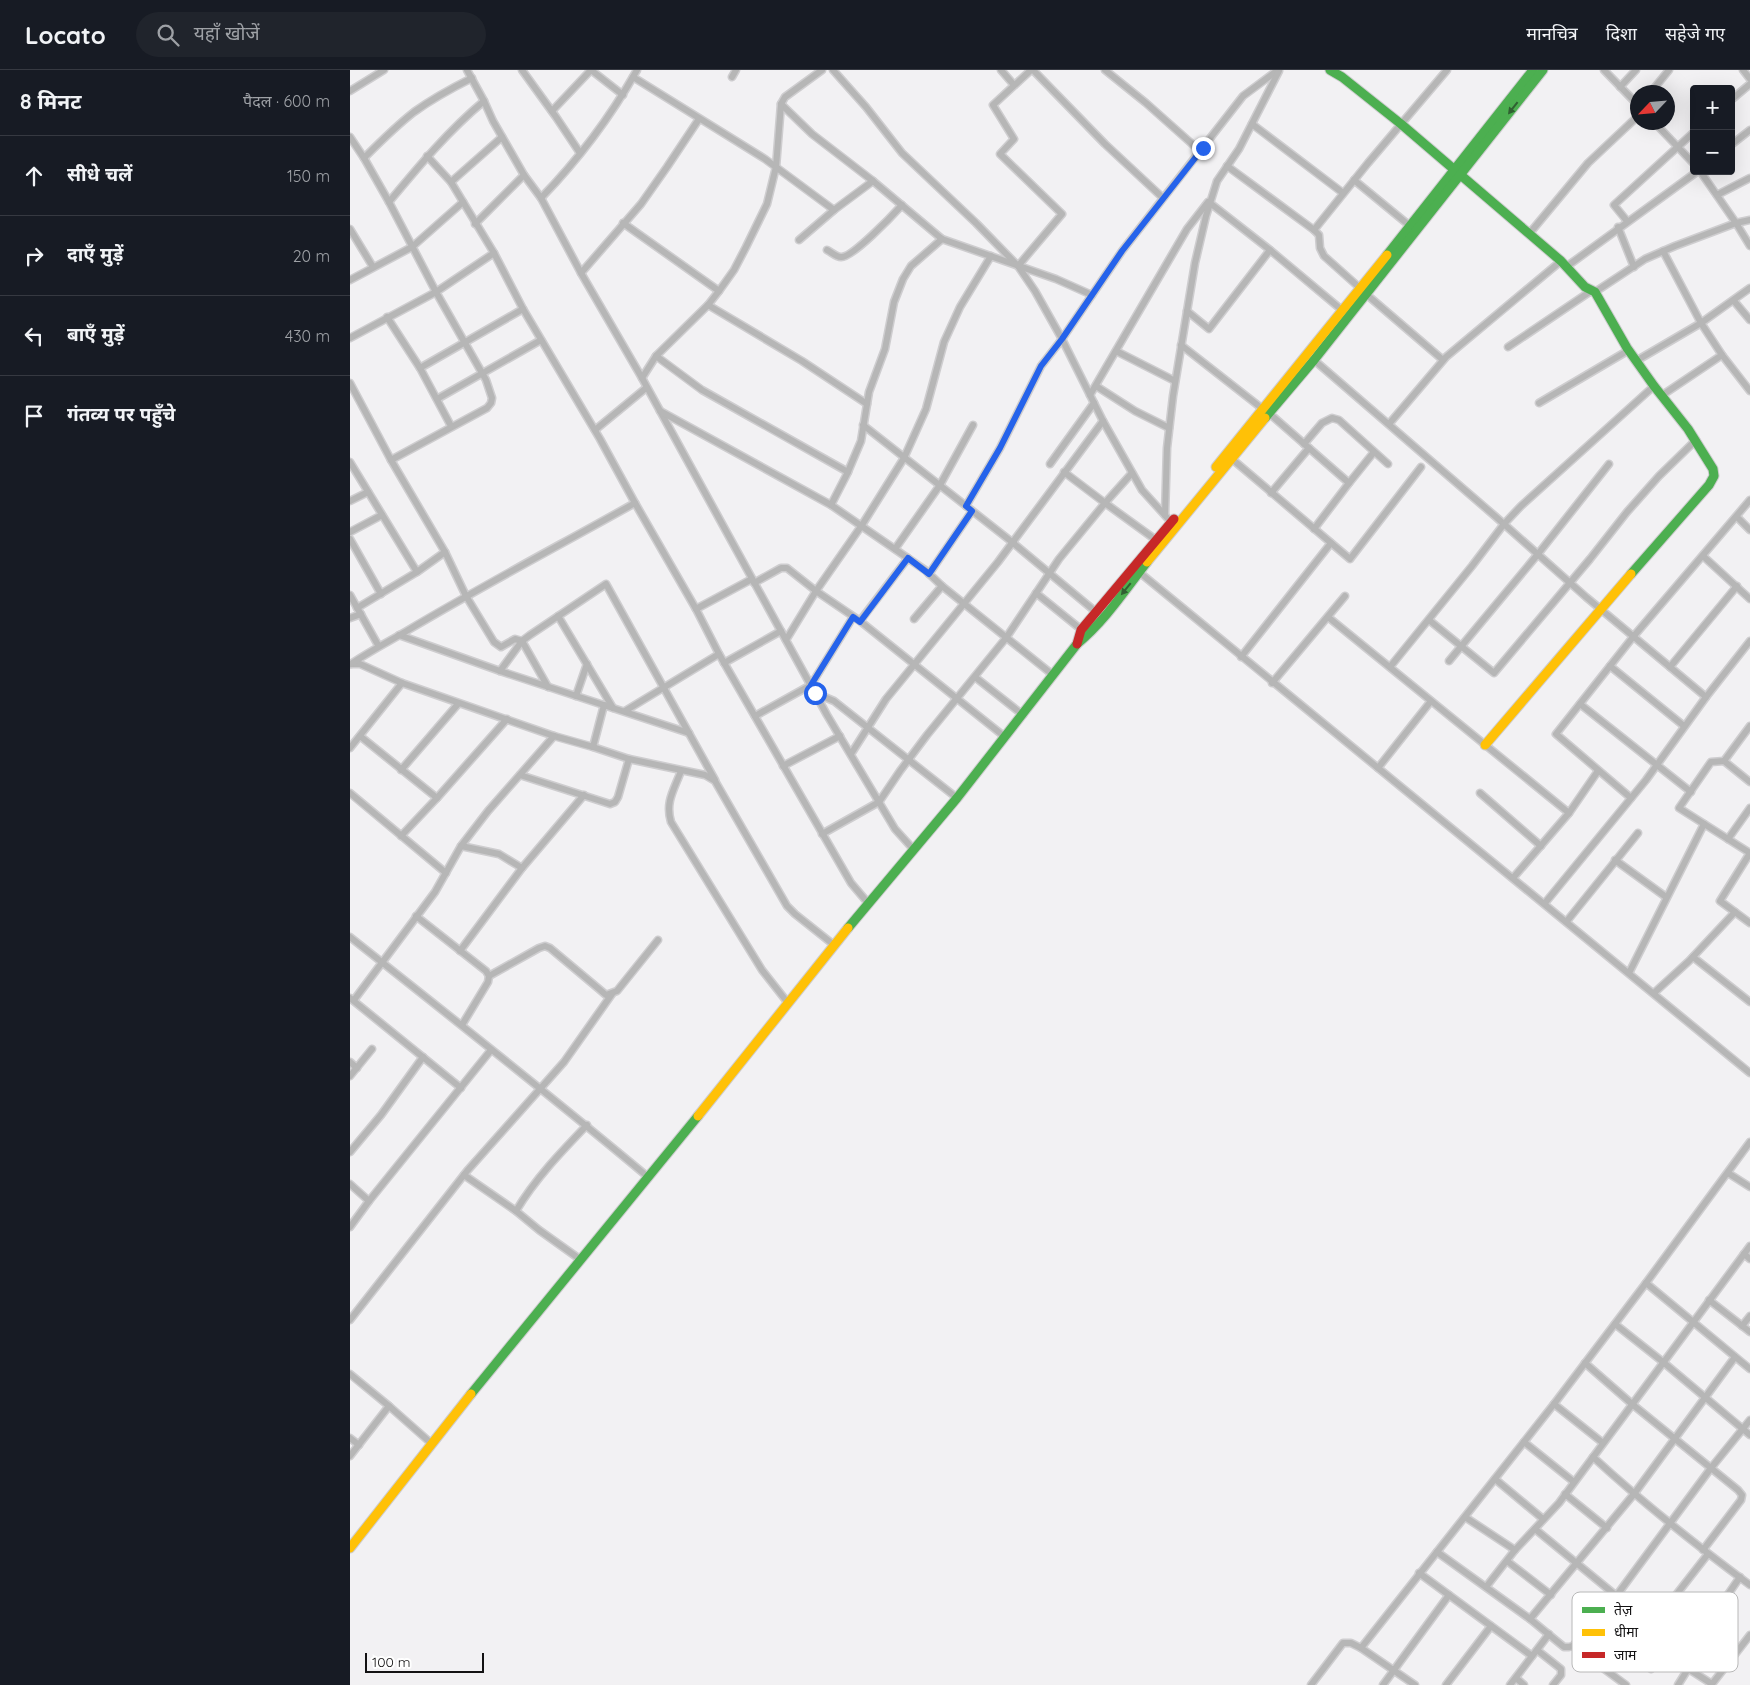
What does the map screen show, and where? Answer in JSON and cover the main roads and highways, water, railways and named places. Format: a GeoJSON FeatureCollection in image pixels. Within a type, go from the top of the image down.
{"type":"FeatureCollection","features":[{"type":"Feature","properties":{"kind":"main road"},"geometry":{"type":"LineString","coordinates":[[1330,70],[1342,77],[1401,124],[1458,172],[1564,264],[1585,287],[1593,292],[1636,361],[1696,440],[1713,469],[1714,476],[1709,485],[1659,540],[1571,646],[1485,744]]}},
{"type":"Feature","properties":{"kind":"main road"},"geometry":{"type":"LineString","coordinates":[[350,1548],[503,1354],[727,1081],[868,903],[957,798],[1023,715],[1077,644],[1096,612],[1156,540],[1168,518],[1314,360],[1410,226],[1458,172],[1533,70]]}},
{"type":"Feature","properties":{"kind":"main road"},"geometry":{"type":"LineString","coordinates":[[1085,632],[1140,572],[1232,459],[1343,311],[1364,291],[1458,172],[1543,70]]}}]}
